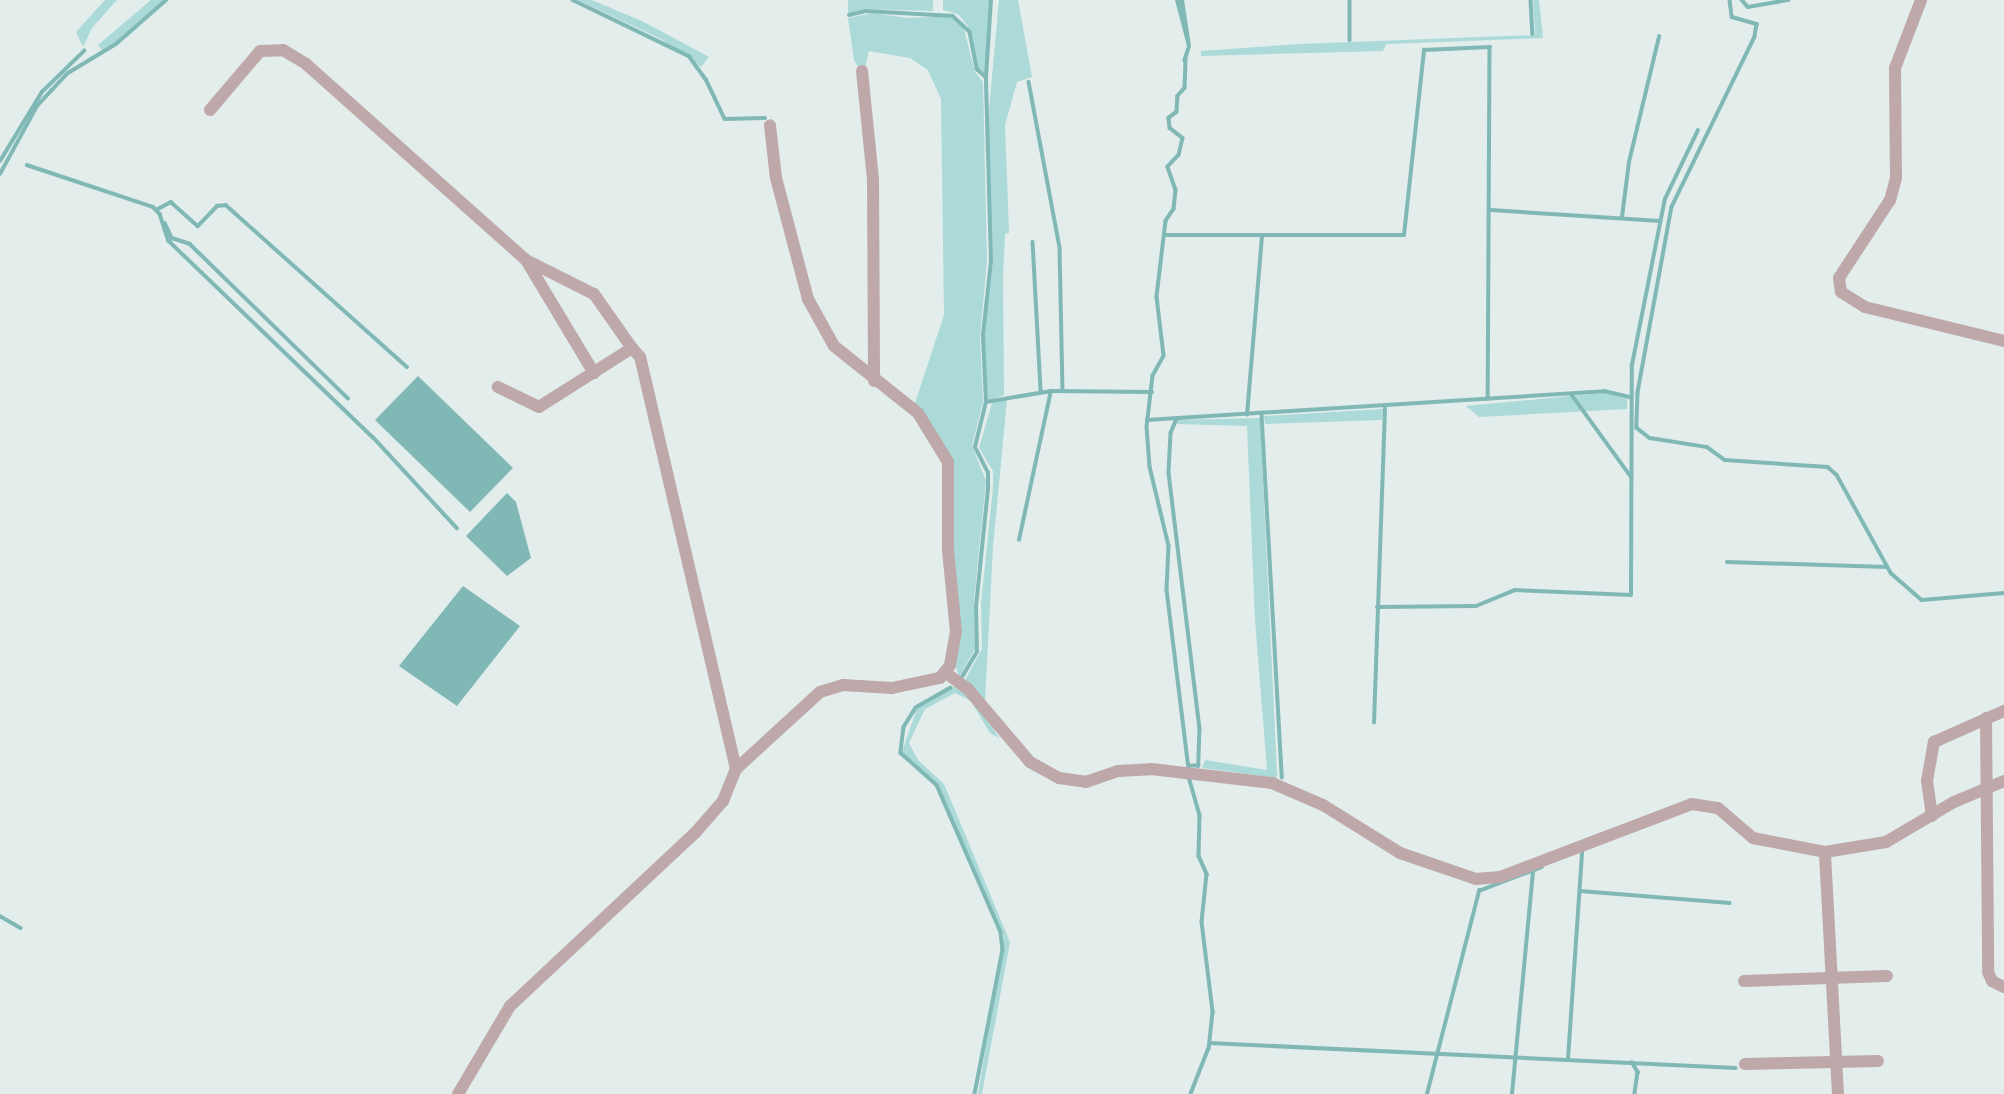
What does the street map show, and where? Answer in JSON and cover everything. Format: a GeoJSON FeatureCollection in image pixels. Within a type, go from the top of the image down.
{"type":"FeatureCollection","features":[{"type":"Feature","properties":{"kind":"street"},"geometry":{"type":"LineString","coordinates":[[1921,0],[1895,68],[1896,178],[1890,200],[1839,278],[1841,292],[1865,307],[2004,341]]}},
{"type":"Feature","properties":{"kind":"street"},"geometry":{"type":"LineString","coordinates":[[210,110],[260,51],[283,50],[323,78],[526,260],[594,373]]}},
{"type":"Feature","properties":{"kind":"street"},"geometry":{"type":"LineString","coordinates":[[862,71],[873,179],[874,381]]}},
{"type":"Feature","properties":{"kind":"street"},"geometry":{"type":"LineString","coordinates":[[770,125],[776,178],[808,299],[834,346],[927,423],[948,462],[948,550],[956,632],[946,673]]}},
{"type":"Feature","properties":{"kind":"street"},"geometry":{"type":"LineString","coordinates":[[526,260],[587,288],[644,364],[736,769]]}},
{"type":"Feature","properties":{"kind":"street"},"geometry":{"type":"LineString","coordinates":[[498,387],[538,407],[632,348]]}},
{"type":"Feature","properties":{"kind":"street"},"geometry":{"type":"LineString","coordinates":[[458,1094],[510,1006],[695,833],[723,801],[736,769],[820,692],[844,685],[905,687],[946,673]]}},
{"type":"Feature","properties":{"kind":"street"},"geometry":{"type":"LineString","coordinates":[[946,673],[967,688],[1005,735],[1046,773],[1075,782],[1137,769],[1292,788],[1400,853],[1476,879],[1500,877],[1692,804],[1718,808],[1753,838],[1825,852],[1886,842],[1986,787],[2004,781]]}},
{"type":"Feature","properties":{"kind":"street"},"geometry":{"type":"LineString","coordinates":[[1931,816],[1927,781],[1934,742],[2004,711]]}},
{"type":"Feature","properties":{"kind":"street"},"geometry":{"type":"LineString","coordinates":[[1986,718],[1988,972],[1992,981],[2004,987]]}},
{"type":"Feature","properties":{"kind":"street"},"geometry":{"type":"LineString","coordinates":[[1825,852],[1838,1094]]}},
{"type":"Feature","properties":{"kind":"street"},"geometry":{"type":"LineString","coordinates":[[1744,981],[1887,975]]}},
{"type":"Feature","properties":{"kind":"street"},"geometry":{"type":"LineString","coordinates":[[1745,1065],[1878,1061]]}},
{"type":"Feature","properties":{"kind":"shaded area"},"geometry":{"type":"Polygon","coordinates":[[[105,0],[117,0],[92,28],[83,47],[76,32],[105,0]]]}},
{"type":"Feature","properties":{"kind":"shaded area"},"geometry":{"type":"Polygon","coordinates":[[[151,0],[163,0],[115,43],[102,50],[98,45],[151,0]]]}},
{"type":"Feature","properties":{"kind":"shaded area"},"geometry":{"type":"Polygon","coordinates":[[[578,0],[592,0],[644,22],[709,57],[701,67],[661,39],[578,0]]]}},
{"type":"Feature","properties":{"kind":"shaded area"},"geometry":{"type":"Polygon","coordinates":[[[848,0],[933,0],[933,11],[866,9],[848,13],[848,0]]]}},
{"type":"Feature","properties":{"kind":"shaded area"},"geometry":{"type":"Polygon","coordinates":[[[943,0],[990,0],[985,75],[978,68],[968,26],[958,14],[943,10],[943,0]]]}},
{"type":"Feature","properties":{"kind":"shaded area"},"geometry":{"type":"Polygon","coordinates":[[[999,0],[1018,0],[1032,77],[1017,82],[1005,125],[1009,233],[1005,234],[1003,277],[1004,395],[988,401],[984,335],[993,262],[987,132],[999,0]]]}},
{"type":"Feature","properties":{"kind":"shaded area"},"geometry":{"type":"Polygon","coordinates":[[[1175,0],[1184,0],[1191,46],[1186,63],[1182,61],[1187,46],[1175,0]]]}},
{"type":"Feature","properties":{"kind":"shaded area"},"geometry":{"type":"Polygon","coordinates":[[[1533,0],[1539,0],[1543,38],[1386,44],[1383,51],[1201,56],[1201,51],[1300,44],[1535,35],[1533,0]]]}},
{"type":"Feature","properties":{"kind":"shaded area"},"geometry":{"type":"Polygon","coordinates":[[[873,13],[907,18],[951,16],[964,29],[975,72],[983,82],[987,261],[980,337],[983,402],[972,446],[986,481],[974,600],[975,649],[959,677],[955,664],[953,472],[914,406],[944,315],[941,99],[928,70],[910,58],[869,51],[865,68],[859,69],[854,60],[848,18],[873,13]]]}},
{"type":"Feature","properties":{"kind":"shaded area"},"geometry":{"type":"Polygon","coordinates":[[[418,376],[513,468],[470,512],[375,420],[418,376]]]}},
{"type":"Feature","properties":{"kind":"shaded area"},"geometry":{"type":"Polygon","coordinates":[[[1604,393],[1627,399],[1627,409],[1479,417],[1466,406],[1604,393]]]}},
{"type":"Feature","properties":{"kind":"shaded area"},"geometry":{"type":"Polygon","coordinates":[[[1007,400],[993,547],[985,700],[965,680],[982,649],[981,603],[993,488],[993,471],[979,448],[992,403],[1007,400]]]}},
{"type":"Feature","properties":{"kind":"shaded area"},"geometry":{"type":"Polygon","coordinates":[[[1383,409],[1382,420],[1265,424],[1264,416],[1383,409]]]}},
{"type":"Feature","properties":{"kind":"shaded area"},"geometry":{"type":"Polygon","coordinates":[[[1260,418],[1277,778],[1202,768],[1205,760],[1267,770],[1255,620],[1247,426],[1177,424],[1178,420],[1260,418]]]}},
{"type":"Feature","properties":{"kind":"shaded area"},"geometry":{"type":"Polygon","coordinates":[[[507,493],[516,502],[531,558],[507,576],[466,536],[507,493]]]}},
{"type":"Feature","properties":{"kind":"shaded area"},"geometry":{"type":"Polygon","coordinates":[[[463,586],[520,626],[457,706],[399,666],[463,586]]]}},
{"type":"Feature","properties":{"kind":"shaded area"},"geometry":{"type":"Polygon","coordinates":[[[957,685],[974,697],[999,738],[990,733],[971,701],[955,693],[925,709],[909,743],[918,760],[944,784],[1010,942],[982,1094],[978,1094],[1004,936],[938,785],[902,752],[917,708],[957,685]]]}},
{"type":"Feature","properties":{"kind":"waterway"},"geometry":{"type":"LineString","coordinates":[[0,174],[37,106],[68,73],[116,44],[166,0]]}},
{"type":"Feature","properties":{"kind":"waterway"},"geometry":{"type":"LineString","coordinates":[[573,0],[689,56],[706,79],[725,119],[765,118]]}},
{"type":"Feature","properties":{"kind":"waterway"},"geometry":{"type":"LineString","coordinates":[[962,677],[977,652],[976,607],[988,488],[988,473],[975,447],[986,402],[983,335],[991,261],[986,77],[991,0]]}},
{"type":"Feature","properties":{"kind":"waterway"},"geometry":{"type":"LineString","coordinates":[[1350,0],[1350,40]]}},
{"type":"Feature","properties":{"kind":"waterway"},"geometry":{"type":"LineString","coordinates":[[1531,0],[1533,34]]}},
{"type":"Feature","properties":{"kind":"waterway"},"geometry":{"type":"LineString","coordinates":[[1730,0],[1732,17],[1757,24],[1755,37],[1672,207],[1638,393],[1637,428],[1650,438],[1707,447],[1725,460],[1828,467],[1837,475],[1891,573],[1922,600],[2004,593]]}},
{"type":"Feature","properties":{"kind":"waterway"},"geometry":{"type":"LineString","coordinates":[[1742,0],[1748,7],[1788,0]]}},
{"type":"Feature","properties":{"kind":"waterway"},"geometry":{"type":"LineString","coordinates":[[849,15],[866,11],[953,16],[970,32],[977,69],[986,77]]}},
{"type":"Feature","properties":{"kind":"waterway"},"geometry":{"type":"LineString","coordinates":[[1622,217],[1629,162],[1659,37]]}},
{"type":"Feature","properties":{"kind":"waterway"},"geometry":{"type":"LineString","coordinates":[[1165,235],[1404,235],[1424,50],[1490,47],[1488,399]]}},
{"type":"Feature","properties":{"kind":"waterway"},"geometry":{"type":"LineString","coordinates":[[0,161],[42,92],[84,51]]}},
{"type":"Feature","properties":{"kind":"waterway"},"geometry":{"type":"LineString","coordinates":[[1186,60],[1185,88],[1178,96],[1177,112],[1169,118],[1170,128],[1183,138],[1179,155],[1168,167],[1176,190],[1174,209],[1166,221],[1157,297],[1164,356],[1153,376],[1147,427],[1150,467],[1169,546],[1167,590],[1189,769]]}},
{"type":"Feature","properties":{"kind":"waterway"},"geometry":{"type":"LineString","coordinates":[[1029,82],[1060,248],[1063,390]]}},
{"type":"Feature","properties":{"kind":"waterway"},"geometry":{"type":"LineString","coordinates":[[1377,607],[1476,606],[1515,590],[1631,595],[1632,365],[1665,199],[1698,130]]}},
{"type":"Feature","properties":{"kind":"waterway"},"geometry":{"type":"LineString","coordinates":[[27,165],[153,207],[160,214],[169,241],[373,437],[457,528]]}},
{"type":"Feature","properties":{"kind":"waterway"},"geometry":{"type":"LineString","coordinates":[[156,210],[171,202],[198,226],[217,206],[226,205],[407,367]]}},
{"type":"Feature","properties":{"kind":"waterway"},"geometry":{"type":"LineString","coordinates":[[1491,210],[1660,221]]}},
{"type":"Feature","properties":{"kind":"waterway"},"geometry":{"type":"LineString","coordinates":[[165,223],[172,238],[190,244],[348,398]]}},
{"type":"Feature","properties":{"kind":"waterway"},"geometry":{"type":"LineString","coordinates":[[1247,415],[1262,236]]}},
{"type":"Feature","properties":{"kind":"waterway"},"geometry":{"type":"LineString","coordinates":[[1033,242],[1041,392]]}},
{"type":"Feature","properties":{"kind":"waterway"},"geometry":{"type":"LineString","coordinates":[[986,402],[1051,391],[1152,392]]}},
{"type":"Feature","properties":{"kind":"waterway"},"geometry":{"type":"LineString","coordinates":[[1019,540],[1051,391]]}},
{"type":"Feature","properties":{"kind":"waterway"},"geometry":{"type":"LineString","coordinates":[[1147,420],[1604,391],[1630,397]]}},
{"type":"Feature","properties":{"kind":"waterway"},"geometry":{"type":"LineString","coordinates":[[1572,395],[1632,478]]}},
{"type":"Feature","properties":{"kind":"waterway"},"geometry":{"type":"LineString","coordinates":[[1374,723],[1385,408]]}},
{"type":"Feature","properties":{"kind":"waterway"},"geometry":{"type":"LineString","coordinates":[[1262,415],[1282,777]]}},
{"type":"Feature","properties":{"kind":"waterway"},"geometry":{"type":"LineString","coordinates":[[1177,419],[1171,433],[1169,473],[1200,728],[1199,766],[1189,766]]}},
{"type":"Feature","properties":{"kind":"waterway"},"geometry":{"type":"LineString","coordinates":[[1727,562],[1887,567]]}},
{"type":"Feature","properties":{"kind":"waterway"},"geometry":{"type":"LineString","coordinates":[[951,688],[916,708],[904,727],[901,753],[937,785],[1001,932],[1003,950],[975,1094]]}},
{"type":"Feature","properties":{"kind":"waterway"},"geometry":{"type":"LineString","coordinates":[[1189,777],[1200,815],[1199,856],[1207,874],[1202,922],[1213,1012],[1209,1048],[1191,1094]]}},
{"type":"Feature","properties":{"kind":"waterway"},"geometry":{"type":"LineString","coordinates":[[1568,1059],[1582,851]]}},
{"type":"Feature","properties":{"kind":"waterway"},"geometry":{"type":"LineString","coordinates":[[1427,1094],[1479,891],[1542,867]]}},
{"type":"Feature","properties":{"kind":"waterway"},"geometry":{"type":"LineString","coordinates":[[1512,1094],[1533,871]]}},
{"type":"Feature","properties":{"kind":"waterway"},"geometry":{"type":"LineString","coordinates":[[1580,891],[1730,903]]}},
{"type":"Feature","properties":{"kind":"waterway"},"geometry":{"type":"LineString","coordinates":[[0,916],[21,928]]}},
{"type":"Feature","properties":{"kind":"waterway"},"geometry":{"type":"LineString","coordinates":[[1210,1043],[1735,1068]]}},
{"type":"Feature","properties":{"kind":"waterway"},"geometry":{"type":"LineString","coordinates":[[1632,1062],[1638,1072],[1635,1094]]}}]}
